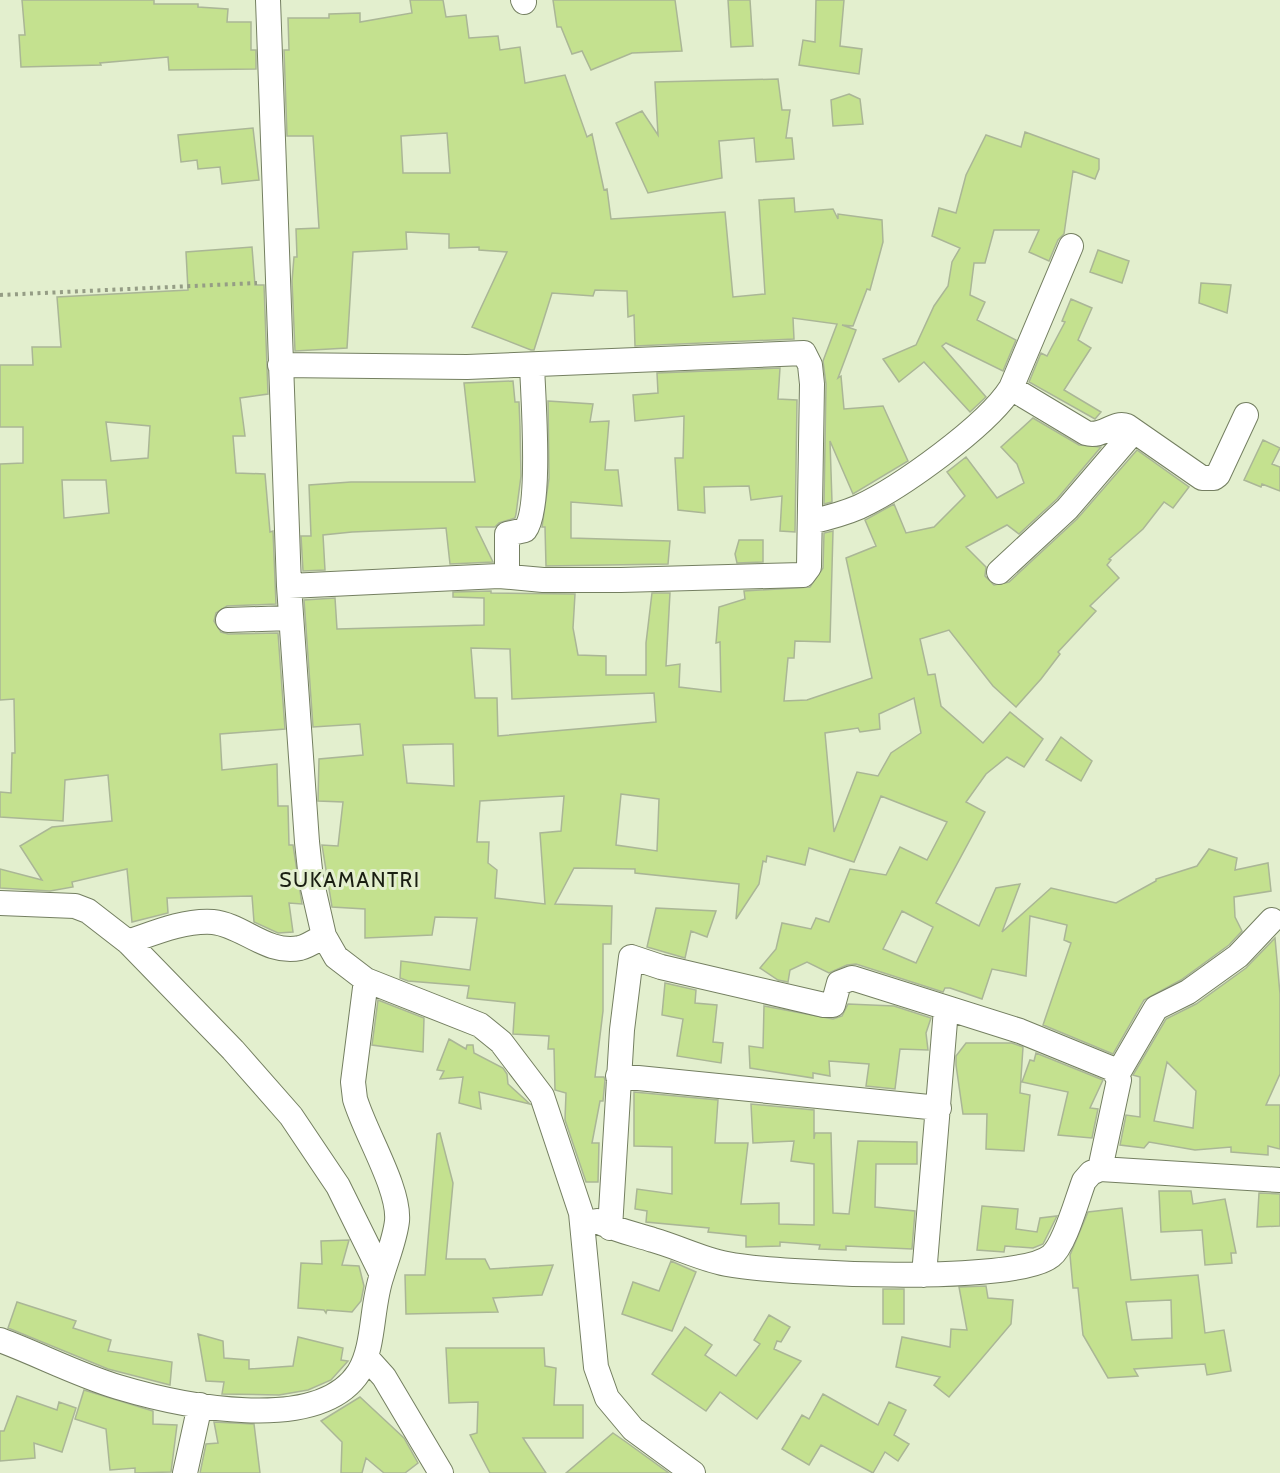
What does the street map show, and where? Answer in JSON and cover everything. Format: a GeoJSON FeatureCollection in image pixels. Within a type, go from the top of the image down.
{"type":"FeatureCollection","features":[{"type":"Feature","properties":{"kind":"street"},"geometry":{"type":"LineString","coordinates":[[268,0],[289,586],[308,851],[311,879],[324,936],[336,957],[366,980],[480,1025],[501,1042],[542,1096],[581,1214],[596,1367],[606,1398],[633,1429],[693,1473]]}},
{"type":"Feature","properties":{"kind":"street"},"geometry":{"type":"LineString","coordinates":[[810,522],[844,513],[887,490],[958,442],[996,408],[1011,388],[1071,246]]}},
{"type":"Feature","properties":{"kind":"street"},"geometry":{"type":"LineString","coordinates":[[280,365],[467,367],[804,354],[810,365],[812,384],[809,567],[803,575],[631,580],[543,580],[507,576],[289,586]]}},
{"type":"Feature","properties":{"kind":"street"},"geometry":{"type":"LineString","coordinates":[[507,576],[507,534],[525,530],[532,512],[534,472],[532,365]]}},
{"type":"Feature","properties":{"kind":"street"},"geometry":{"type":"LineString","coordinates":[[1011,388],[1086,433],[1099,435],[1122,424],[1202,478],[1214,478],[1218,475],[1246,415]]}},
{"type":"Feature","properties":{"kind":"street"},"geometry":{"type":"LineString","coordinates":[[999,572],[1067,509],[1134,431]]}},
{"type":"Feature","properties":{"kind":"street"},"geometry":{"type":"LineString","coordinates":[[228,620],[291,618]]}},
{"type":"Feature","properties":{"kind":"street"},"geometry":{"type":"LineString","coordinates":[[0,903],[75,906],[88,910],[128,942],[233,1050],[291,1116],[338,1186],[382,1275]]}},
{"type":"Feature","properties":{"kind":"street"},"geometry":{"type":"LineString","coordinates":[[1118,1075],[1156,1008],[1188,992],[1242,953],[1272,920]]}},
{"type":"Feature","properties":{"kind":"street"},"geometry":{"type":"LineString","coordinates":[[128,942],[168,928],[211,922],[240,930],[264,944],[279,948],[301,948],[324,936]]}},
{"type":"Feature","properties":{"kind":"street"},"geometry":{"type":"LineString","coordinates":[[610,1228],[618,1076],[631,957],[661,967],[824,1005],[833,1005],[839,983],[852,978],[1020,1031],[1113,1069],[1119,1080],[1100,1169]]}},
{"type":"Feature","properties":{"kind":"street"},"geometry":{"type":"LineString","coordinates":[[0,1340],[119,1387],[200,1405],[276,1411],[309,1407],[334,1395],[358,1374],[366,1357],[375,1296],[397,1222],[393,1194],[355,1099],[353,1082],[366,980]]}},
{"type":"Feature","properties":{"kind":"street"},"geometry":{"type":"LineString","coordinates":[[924,1275],[946,1009]]}},
{"type":"Feature","properties":{"kind":"street"},"geometry":{"type":"LineString","coordinates":[[618,1076],[939,1108]]}},
{"type":"Feature","properties":{"kind":"street"},"geometry":{"type":"LineString","coordinates":[[581,1214],[610,1228],[726,1264],[771,1270],[924,1275],[1001,1270],[1033,1265],[1044,1260],[1056,1251],[1084,1181],[1091,1173],[1100,1169],[1280,1180]]}},
{"type":"Feature","properties":{"kind":"street"},"geometry":{"type":"LineString","coordinates":[[366,1357],[384,1377],[441,1473]]}},
{"type":"Feature","properties":{"kind":"street"},"geometry":{"type":"LineString","coordinates":[[185,1473],[200,1405]]}},
{"type":"Feature","properties":{"kind":"path"},"geometry":{"type":"LineString","coordinates":[[0,296],[277,283]]}},
{"type":"Feature","properties":{"kind":"building"},"geometry":{"type":"Polygon","coordinates":[[[22,0],[154,0],[154,4],[198,4],[198,7],[228,9],[227,22],[251,22],[251,50],[256,50],[256,69],[169,70],[168,57],[100,63],[101,65],[21,67],[19,35],[25,35],[22,0]]]}},
{"type":"Feature","properties":{"kind":"building"},"geometry":{"type":"Polygon","coordinates":[[[410,0],[443,0],[446,17],[466,15],[469,38],[498,36],[500,50],[520,47],[525,83],[565,75],[587,137],[592,134],[604,190],[607,189],[611,219],[725,212],[733,297],[765,294],[759,200],[794,198],[795,212],[833,209],[838,219],[838,214],[882,220],[883,242],[870,290],[867,289],[853,326],[842,325],[856,330],[838,378],[841,376],[844,409],[883,406],[908,461],[853,494],[830,441],[832,502],[824,504],[826,384],[823,361],[837,324],[793,318],[794,339],[635,346],[634,315],[628,317],[627,291],[595,290],[593,296],[552,293],[534,350],[531,350],[472,327],[507,252],[479,250],[479,247],[449,248],[449,234],[406,232],[407,249],[353,252],[347,348],[295,351],[292,281],[294,257],[297,257],[296,229],[319,228],[313,136],[287,136],[284,50],[289,50],[288,18],[329,18],[329,14],[360,13],[360,22],[412,13],[410,0]],[[447,133],[401,136],[403,173],[450,173],[447,133]]]}},
{"type":"Feature","properties":{"kind":"building"},"geometry":{"type":"Polygon","coordinates":[[[553,0],[675,0],[682,51],[632,53],[591,70],[582,51],[572,54],[561,27],[557,27],[553,0]]]}},
{"type":"Feature","properties":{"kind":"building"},"geometry":{"type":"Polygon","coordinates":[[[728,0],[750,0],[753,46],[731,47],[728,0]]]}},
{"type":"Feature","properties":{"kind":"building"},"geometry":{"type":"Polygon","coordinates":[[[816,0],[844,0],[840,46],[862,49],[859,74],[799,65],[803,40],[815,42],[816,0]]]}},
{"type":"Feature","properties":{"kind":"building"},"geometry":{"type":"Polygon","coordinates":[[[778,79],[782,110],[790,110],[786,138],[792,138],[794,159],[756,162],[754,138],[719,141],[722,178],[648,193],[616,123],[642,111],[658,135],[655,82],[778,79]]]}},
{"type":"Feature","properties":{"kind":"building"},"geometry":{"type":"Polygon","coordinates":[[[849,94],[860,99],[863,124],[833,126],[831,100],[849,94]]]}},
{"type":"Feature","properties":{"kind":"building"},"geometry":{"type":"Polygon","coordinates":[[[253,128],[259,180],[222,184],[220,167],[198,169],[197,160],[181,162],[178,135],[253,128]]]}},
{"type":"Feature","properties":{"kind":"building"},"geometry":{"type":"Polygon","coordinates":[[[1025,132],[1099,159],[1099,169],[1095,179],[1073,171],[1064,234],[1058,240],[1049,261],[1029,252],[1039,230],[994,230],[985,263],[974,263],[970,295],[985,302],[977,320],[1016,340],[1003,371],[946,343],[942,346],[986,397],[970,412],[924,362],[899,382],[883,359],[916,345],[934,306],[948,286],[952,262],[960,248],[932,236],[939,208],[956,213],[966,175],[986,135],[1021,147],[1025,132]]]}},
{"type":"Feature","properties":{"kind":"building"},"geometry":{"type":"Polygon","coordinates":[[[252,247],[255,285],[264,285],[268,394],[240,398],[245,436],[233,436],[236,473],[265,474],[270,532],[273,531],[276,604],[227,606],[216,613],[214,621],[221,632],[228,634],[278,633],[285,729],[220,734],[222,770],[277,764],[278,806],[288,806],[289,845],[293,845],[302,904],[289,903],[293,932],[278,933],[254,922],[252,896],[167,898],[168,913],[132,922],[127,869],[72,882],[73,887],[50,891],[0,888],[0,869],[42,880],[20,846],[52,827],[112,821],[108,775],[65,780],[63,821],[0,817],[0,792],[11,793],[12,753],[15,753],[14,699],[0,700],[0,464],[23,463],[23,427],[0,427],[0,365],[33,365],[32,347],[61,347],[57,297],[188,290],[186,252],[252,247]],[[106,422],[111,461],[148,458],[150,426],[106,422]],[[62,480],[64,518],[109,513],[106,480],[62,480]]]}},
{"type":"Feature","properties":{"kind":"building"},"geometry":{"type":"Polygon","coordinates":[[[1098,250],[1129,261],[1122,283],[1090,272],[1098,250]]]}},
{"type":"Feature","properties":{"kind":"building"},"geometry":{"type":"Polygon","coordinates":[[[1201,283],[1231,285],[1227,313],[1199,303],[1201,283]]]}},
{"type":"Feature","properties":{"kind":"building"},"geometry":{"type":"Polygon","coordinates":[[[1071,299],[1092,308],[1078,340],[1091,348],[1064,390],[1101,412],[1095,419],[1029,382],[1041,353],[1047,356],[1065,322],[1062,321],[1071,299]]]}},
{"type":"Feature","properties":{"kind":"building"},"geometry":{"type":"Polygon","coordinates":[[[780,368],[778,399],[797,400],[795,532],[780,531],[782,496],[751,500],[749,486],[704,487],[705,513],[678,510],[675,458],[683,458],[684,416],[635,421],[633,395],[658,393],[657,373],[780,368]]]}},
{"type":"Feature","properties":{"kind":"building"},"geometry":{"type":"Polygon","coordinates":[[[513,381],[515,402],[519,402],[521,476],[515,518],[499,523],[495,527],[476,527],[493,562],[450,564],[446,528],[352,532],[323,535],[325,570],[303,571],[301,536],[311,536],[309,485],[351,482],[475,482],[464,383],[513,381]]]}},
{"type":"Feature","properties":{"kind":"building"},"geometry":{"type":"Polygon","coordinates":[[[548,401],[593,404],[590,422],[609,421],[605,470],[618,470],[622,506],[571,502],[571,538],[670,541],[668,564],[546,566],[545,527],[542,527],[549,478],[548,401]]]}},
{"type":"Feature","properties":{"kind":"building"},"geometry":{"type":"Polygon","coordinates":[[[1033,418],[1079,445],[1101,447],[1057,499],[1019,534],[1007,525],[966,547],[986,567],[985,576],[994,585],[1009,582],[1077,519],[1137,450],[1189,487],[1173,508],[1164,502],[1143,529],[1109,559],[1111,560],[1107,565],[1119,578],[1090,606],[1096,611],[1058,652],[1060,654],[1041,679],[1016,707],[993,686],[949,630],[920,639],[928,675],[935,674],[941,706],[983,743],[1010,712],[1043,739],[1024,767],[1007,757],[986,774],[966,802],[985,812],[936,903],[979,926],[996,888],[1020,884],[1002,932],[1051,888],[1116,903],[1156,879],[1197,866],[1209,849],[1237,858],[1235,870],[1268,863],[1271,891],[1234,897],[1235,917],[1242,931],[1229,945],[1181,980],[1144,1000],[1113,1054],[1043,1025],[1071,943],[1064,940],[1067,925],[1030,916],[1026,976],[992,969],[982,999],[950,988],[945,988],[943,992],[856,964],[847,965],[829,973],[807,962],[790,970],[788,982],[778,980],[760,968],[776,949],[782,923],[811,929],[816,918],[829,922],[850,869],[886,875],[900,847],[927,860],[947,822],[881,796],[854,862],[809,848],[805,865],[767,856],[766,862],[763,861],[759,884],[736,919],[739,884],[635,873],[635,869],[574,868],[555,904],[612,906],[611,944],[603,944],[603,1011],[595,1077],[604,1077],[605,1080],[603,1101],[600,1101],[592,1143],[599,1143],[598,1182],[586,1182],[565,1120],[566,1093],[555,1090],[554,1049],[548,1049],[549,1036],[513,1034],[515,1003],[467,998],[469,986],[408,981],[400,978],[401,961],[470,970],[477,918],[435,917],[432,935],[365,938],[365,909],[332,907],[322,845],[338,846],[343,802],[318,801],[319,759],[363,755],[360,724],[313,727],[304,600],[335,598],[337,629],[484,625],[484,598],[453,597],[453,592],[575,594],[573,628],[578,655],[606,656],[606,675],[646,675],[646,643],[652,593],[670,593],[666,666],[680,664],[679,687],[721,692],[720,642],[716,643],[719,607],[745,599],[744,591],[810,587],[823,568],[824,533],[833,531],[830,642],[795,641],[794,658],[788,658],[784,701],[807,700],[872,678],[846,558],[876,546],[865,520],[894,504],[906,533],[934,527],[965,496],[947,472],[966,457],[997,498],[1024,483],[1017,464],[1001,447],[1033,418]],[[471,648],[475,698],[497,698],[498,736],[656,722],[654,693],[512,699],[510,649],[471,648]],[[914,698],[879,714],[880,729],[860,732],[858,728],[825,733],[834,832],[857,772],[878,776],[891,753],[921,733],[914,698]],[[453,744],[403,745],[407,783],[454,786],[453,744]],[[621,794],[616,845],[657,851],[659,799],[621,794]],[[564,796],[480,801],[477,842],[489,842],[488,863],[497,870],[495,898],[545,904],[540,833],[561,831],[564,796]],[[902,911],[883,949],[916,963],[933,927],[902,911]]]}},
{"type":"Feature","properties":{"kind":"building"},"geometry":{"type":"Polygon","coordinates":[[[1263,440],[1280,448],[1272,464],[1280,467],[1280,491],[1244,480],[1263,440]]]}},
{"type":"Feature","properties":{"kind":"building"},"geometry":{"type":"Polygon","coordinates":[[[739,540],[763,540],[763,562],[737,563],[735,554],[739,540]]]}},
{"type":"Feature","properties":{"kind":"building"},"geometry":{"type":"Polygon","coordinates":[[[1061,737],[1092,761],[1081,781],[1046,760],[1061,737]]]}},
{"type":"Feature","properties":{"kind":"building"},"geometry":{"type":"Polygon","coordinates":[[[656,908],[716,911],[707,937],[691,931],[685,958],[647,947],[656,908]]]}},
{"type":"Feature","properties":{"kind":"building"},"geometry":{"type":"Polygon","coordinates":[[[1275,938],[1280,994],[1280,1074],[1266,1105],[1280,1105],[1280,1149],[1268,1146],[1268,1155],[1231,1152],[1231,1147],[1195,1150],[1149,1142],[1144,1148],[1120,1145],[1126,1115],[1140,1117],[1140,1077],[1133,1075],[1166,1019],[1196,1004],[1246,968],[1275,938]],[[1167,1062],[1154,1121],[1193,1128],[1196,1091],[1167,1062]]]}},
{"type":"Feature","properties":{"kind":"building"},"geometry":{"type":"Polygon","coordinates":[[[665,983],[696,990],[695,1003],[717,1005],[713,1042],[723,1043],[721,1063],[677,1056],[683,1019],[662,1015],[665,983]]]}},
{"type":"Feature","properties":{"kind":"building"},"geometry":{"type":"Polygon","coordinates":[[[378,1000],[424,1018],[423,1052],[372,1045],[378,1000]]]}},
{"type":"Feature","properties":{"kind":"building"},"geometry":{"type":"Polygon","coordinates":[[[848,1004],[894,1006],[931,1018],[926,1033],[928,1050],[900,1049],[895,1089],[866,1086],[869,1064],[829,1061],[830,1076],[813,1073],[813,1078],[750,1068],[749,1046],[763,1048],[764,1006],[833,1019],[842,1016],[848,1004]]]}},
{"type":"Feature","properties":{"kind":"building"},"geometry":{"type":"Polygon","coordinates":[[[449,1039],[466,1049],[467,1045],[473,1045],[474,1053],[503,1068],[507,1074],[508,1084],[530,1104],[479,1092],[481,1109],[459,1103],[463,1077],[440,1079],[444,1071],[437,1070],[449,1039]]]}},
{"type":"Feature","properties":{"kind":"building"},"geometry":{"type":"Polygon","coordinates":[[[966,1043],[1012,1043],[1023,1047],[1020,1093],[1030,1095],[1024,1151],[986,1149],[987,1114],[963,1114],[956,1056],[966,1043]]]}},
{"type":"Feature","properties":{"kind":"building"},"geometry":{"type":"Polygon","coordinates":[[[1036,1053],[1103,1080],[1090,1108],[1098,1109],[1092,1138],[1058,1135],[1068,1092],[1022,1082],[1030,1060],[1034,1061],[1036,1053]]]}},
{"type":"Feature","properties":{"kind":"building"},"geometry":{"type":"Polygon","coordinates":[[[634,1092],[718,1100],[715,1143],[748,1143],[741,1204],[779,1203],[779,1224],[814,1225],[814,1164],[791,1161],[794,1141],[753,1143],[751,1104],[814,1110],[814,1139],[815,1133],[831,1133],[833,1213],[849,1214],[858,1141],[917,1142],[917,1164],[876,1164],[875,1207],[915,1211],[912,1249],[846,1246],[846,1250],[819,1249],[820,1245],[780,1242],[780,1246],[746,1247],[746,1236],[708,1232],[709,1228],[646,1222],[647,1211],[635,1209],[637,1189],[672,1194],[672,1147],[634,1146],[634,1092]]]}},
{"type":"Feature","properties":{"kind":"building"},"geometry":{"type":"Polygon","coordinates":[[[440,1133],[453,1183],[446,1259],[485,1259],[490,1269],[553,1265],[542,1295],[493,1298],[498,1312],[406,1314],[405,1275],[425,1275],[437,1134],[440,1133]]]}},
{"type":"Feature","properties":{"kind":"building"},"geometry":{"type":"Polygon","coordinates":[[[1159,1191],[1191,1191],[1193,1204],[1225,1199],[1236,1253],[1231,1253],[1232,1263],[1205,1265],[1202,1230],[1161,1232],[1159,1191]]]}},
{"type":"Feature","properties":{"kind":"building"},"geometry":{"type":"Polygon","coordinates":[[[1259,1193],[1280,1194],[1280,1226],[1257,1227],[1259,1193]]]}},
{"type":"Feature","properties":{"kind":"building"},"geometry":{"type":"Polygon","coordinates":[[[982,1206],[1018,1209],[1016,1229],[1037,1232],[1040,1218],[1057,1216],[1043,1244],[1033,1248],[1005,1246],[1004,1252],[977,1250],[982,1206]]]}},
{"type":"Feature","properties":{"kind":"building"},"geometry":{"type":"Polygon","coordinates":[[[1122,1208],[1131,1280],[1198,1275],[1205,1333],[1224,1330],[1231,1371],[1207,1375],[1205,1364],[1134,1369],[1138,1376],[1108,1378],[1083,1335],[1078,1288],[1073,1288],[1070,1255],[1088,1212],[1122,1208]],[[1171,1300],[1126,1302],[1132,1340],[1172,1338],[1171,1300]]]}},
{"type":"Feature","properties":{"kind":"building"},"geometry":{"type":"Polygon","coordinates":[[[349,1240],[342,1265],[359,1266],[364,1286],[361,1301],[352,1312],[327,1310],[326,1313],[324,1310],[298,1308],[301,1263],[322,1264],[321,1241],[349,1240]]]}},
{"type":"Feature","properties":{"kind":"building"},"geometry":{"type":"Polygon","coordinates":[[[671,1261],[696,1272],[672,1331],[622,1314],[633,1282],[659,1291],[671,1261]]]}},
{"type":"Feature","properties":{"kind":"building"},"geometry":{"type":"Polygon","coordinates":[[[986,1286],[988,1298],[1013,1300],[1011,1324],[949,1397],[934,1385],[940,1377],[896,1367],[902,1337],[950,1347],[951,1329],[967,1330],[959,1287],[986,1286]]]}},
{"type":"Feature","properties":{"kind":"building"},"geometry":{"type":"Polygon","coordinates":[[[883,1289],[904,1289],[904,1324],[883,1324],[883,1289]]]}},
{"type":"Feature","properties":{"kind":"building"},"geometry":{"type":"Polygon","coordinates":[[[17,1302],[76,1321],[73,1328],[111,1340],[108,1351],[172,1362],[170,1385],[108,1369],[8,1328],[17,1302]]]}},
{"type":"Feature","properties":{"kind":"building"},"geometry":{"type":"Polygon","coordinates":[[[769,1315],[790,1327],[781,1342],[777,1341],[774,1349],[801,1361],[757,1419],[720,1392],[706,1411],[652,1374],[685,1327],[712,1345],[705,1355],[736,1376],[760,1344],[754,1340],[769,1315]]]}},
{"type":"Feature","properties":{"kind":"building"},"geometry":{"type":"Polygon","coordinates":[[[198,1334],[223,1341],[224,1358],[249,1360],[249,1369],[293,1366],[298,1337],[343,1348],[341,1360],[348,1361],[331,1380],[308,1390],[279,1395],[222,1394],[224,1382],[206,1381],[198,1334]]]}},
{"type":"Feature","properties":{"kind":"building"},"geometry":{"type":"Polygon","coordinates":[[[446,1348],[544,1348],[545,1366],[556,1368],[554,1405],[583,1405],[583,1438],[523,1438],[546,1473],[490,1473],[470,1435],[477,1433],[478,1402],[449,1403],[446,1348]]]}},
{"type":"Feature","properties":{"kind":"building"},"geometry":{"type":"Polygon","coordinates":[[[84,1390],[153,1411],[153,1424],[177,1425],[171,1472],[135,1473],[135,1468],[110,1470],[106,1429],[75,1419],[84,1390]]]}},
{"type":"Feature","properties":{"kind":"building"},"geometry":{"type":"Polygon","coordinates":[[[823,1394],[878,1425],[889,1402],[906,1410],[894,1435],[909,1444],[898,1461],[885,1452],[873,1473],[821,1445],[809,1465],[782,1449],[802,1415],[809,1419],[823,1394]]]}},
{"type":"Feature","properties":{"kind":"building"},"geometry":{"type":"Polygon","coordinates":[[[17,1396],[57,1410],[59,1402],[76,1408],[62,1452],[34,1443],[35,1458],[0,1461],[0,1431],[4,1431],[17,1396]]]}},
{"type":"Feature","properties":{"kind":"building"},"geometry":{"type":"Polygon","coordinates":[[[360,1397],[404,1438],[418,1463],[405,1473],[384,1473],[366,1458],[362,1473],[341,1473],[342,1442],[321,1421],[360,1397]]]}},
{"type":"Feature","properties":{"kind":"building"},"geometry":{"type":"Polygon","coordinates":[[[214,1422],[254,1424],[260,1473],[200,1473],[206,1444],[218,1443],[214,1422]]]}},
{"type":"Feature","properties":{"kind":"building"},"geometry":{"type":"Polygon","coordinates":[[[613,1433],[626,1442],[669,1473],[566,1473],[613,1433]]]}},
{"type":"Feature","properties":{"kind":"district","name":"SUKAMANTRI"},"geometry":{"type":"Point","coordinates":[350,880]}}]}
